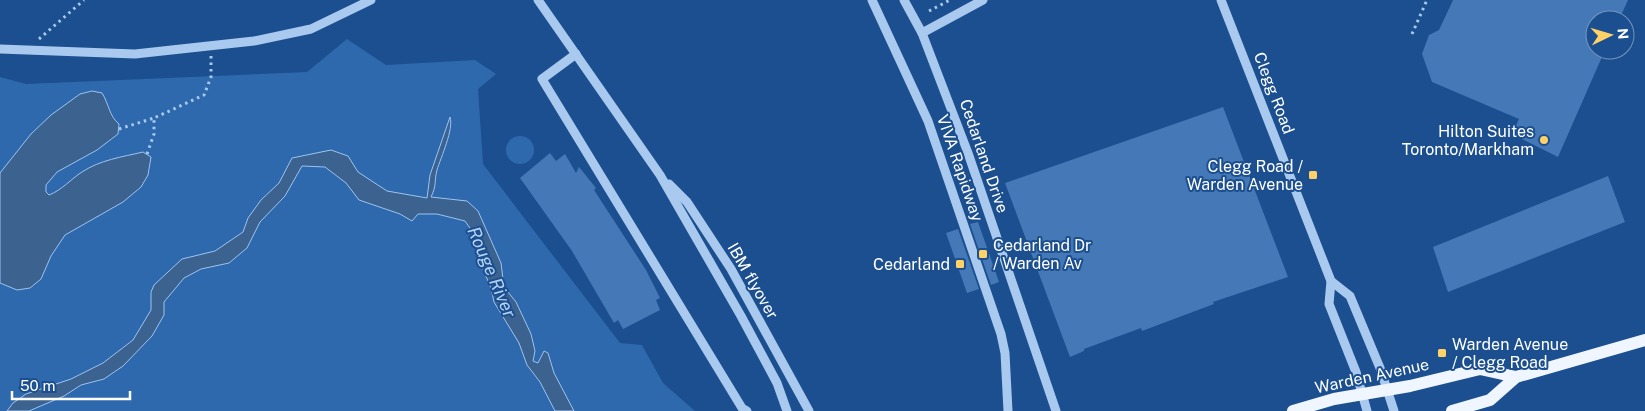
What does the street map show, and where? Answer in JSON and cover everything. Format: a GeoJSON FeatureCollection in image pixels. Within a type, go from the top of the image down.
{"type":"FeatureCollection","features":[{"type":"Feature","properties":{"kind":"main road","name":"Warden Avenue"},"geometry":{"type":"LineString","coordinates":[[1452,411],[1490,400],[1516,377],[1645,340]]}},
{"type":"Feature","properties":{"kind":"main road","name":"Warden Avenue"},"geometry":{"type":"LineString","coordinates":[[1293,411],[1480,369],[1516,377]]}},
{"type":"Feature","properties":{"kind":"street"},"geometry":{"type":"LineString","coordinates":[[0,49],[135,54],[254,41],[311,29],[371,0]]}},
{"type":"Feature","properties":{"kind":"street"},"geometry":{"type":"LineString","coordinates":[[538,0],[660,175],[741,316],[777,383],[787,411]]}},
{"type":"Feature","properties":{"kind":"street","name":"VIVA Rapidway"},"geometry":{"type":"LineString","coordinates":[[872,0],[928,121],[1000,334],[1005,353],[1008,411]]}},
{"type":"Feature","properties":{"kind":"street","name":"Cedarland Drive"},"geometry":{"type":"LineString","coordinates":[[904,0],[922,33],[968,153],[1056,411]]}},
{"type":"Feature","properties":{"kind":"street"},"geometry":{"type":"LineString","coordinates":[[922,33],[983,0]]}},
{"type":"Feature","properties":{"kind":"street","name":"Clegg Road"},"geometry":{"type":"LineString","coordinates":[[1221,0],[1330,281],[1328,304],[1356,372],[1367,411]]}},
{"type":"Feature","properties":{"kind":"street"},"geometry":{"type":"LineString","coordinates":[[576,54],[542,79],[742,408],[747,411]]}},
{"type":"Feature","properties":{"kind":"street","name":"IBM flyover"},"geometry":{"type":"LineString","coordinates":[[660,175],[688,202],[731,269],[809,411]]}},
{"type":"Feature","properties":{"kind":"street"},"geometry":{"type":"LineString","coordinates":[[1330,281],[1350,296],[1380,368],[1394,411]]}},
{"type":"Feature","properties":{"kind":"path"},"geometry":{"type":"LineString","coordinates":[[26,50],[84,0]]}},
{"type":"Feature","properties":{"kind":"path"},"geometry":{"type":"LineString","coordinates":[[929,11],[950,0]]}},
{"type":"Feature","properties":{"kind":"path"},"geometry":{"type":"LineString","coordinates":[[1412,34],[1427,0]]}},
{"type":"Feature","properties":{"kind":"path"},"geometry":{"type":"LineString","coordinates":[[119,129],[154,118],[204,95],[211,76],[212,46]]}},
{"type":"Feature","properties":{"kind":"path"},"geometry":{"type":"LineString","coordinates":[[147,154],[154,134],[154,118]]}},
{"type":"Feature","properties":{"kind":"shaded area"},"geometry":{"type":"Polygon","coordinates":[[[347,39],[386,65],[475,60],[496,74],[478,89],[483,164],[620,343],[642,345],[663,383],[695,411],[0,411],[0,77],[26,84],[307,72],[347,39]]]}},
{"type":"Feature","properties":{"kind":"shaded area"},"geometry":{"type":"Polygon","coordinates":[[[520,136],[530,140],[534,150],[530,160],[520,164],[510,160],[506,150],[510,140],[520,136]]]}},
{"type":"Feature","properties":{"kind":"water"},"geometry":{"type":"Polygon","coordinates":[[[92,91],[102,93],[113,117],[119,124],[118,134],[97,150],[57,172],[46,185],[46,192],[49,195],[54,193],[82,172],[96,165],[111,159],[143,152],[151,157],[148,175],[141,187],[123,202],[65,235],[51,256],[41,279],[30,288],[17,290],[0,283],[0,173],[31,134],[51,115],[80,94],[92,91]]]}},
{"type":"Feature","properties":{"kind":"water","name":"Rouge River"},"geometry":{"type":"Polygon","coordinates":[[[450,117],[449,136],[437,170],[431,197],[467,201],[478,211],[501,263],[504,287],[516,302],[531,334],[535,351],[533,361],[538,363],[544,351],[548,353],[554,373],[574,411],[555,411],[540,382],[527,365],[519,343],[494,302],[491,288],[477,255],[472,231],[465,221],[437,214],[418,214],[412,221],[400,214],[359,200],[346,183],[325,167],[302,166],[285,196],[260,222],[247,248],[229,263],[201,269],[184,278],[164,302],[164,315],[152,336],[123,366],[104,379],[81,385],[64,396],[29,411],[7,411],[13,403],[26,394],[71,379],[103,363],[133,340],[151,310],[151,292],[154,285],[182,259],[215,251],[243,232],[248,218],[261,200],[279,183],[292,158],[331,150],[348,156],[358,172],[387,191],[427,198],[430,175],[450,117]]]}},
{"type":"Feature","properties":{"kind":"building","name":"Hilton Suites Toronto/Markham"},"geometry":{"type":"Polygon","coordinates":[[[1453,0],[1628,0],[1624,10],[1585,10],[1585,60],[1601,60],[1558,157],[1512,134],[1519,119],[1432,82],[1422,54],[1429,35],[1439,30],[1453,0]]]}},
{"type":"Feature","properties":{"kind":"building"},"geometry":{"type":"Polygon","coordinates":[[[1223,107],[1288,277],[1213,302],[1214,304],[1142,331],[1141,328],[1084,349],[1084,351],[1070,357],[1005,183],[1223,107]]]}},
{"type":"Feature","properties":{"kind":"building"},"geometry":{"type":"Polygon","coordinates":[[[550,153],[556,161],[565,154],[576,173],[579,167],[596,188],[594,190],[646,270],[660,298],[656,300],[660,310],[623,329],[618,320],[614,323],[572,251],[520,178],[550,153]]]}},
{"type":"Feature","properties":{"kind":"building"},"geometry":{"type":"Polygon","coordinates":[[[1608,176],[1625,222],[1448,292],[1433,247],[1608,176]]]}},
{"type":"Feature","properties":{"kind":"building","name":"Cedarland Dr / Warden Av"},"geometry":{"type":"Polygon","coordinates":[[[978,222],[999,282],[991,285],[970,224],[978,222]]]}},
{"type":"Feature","properties":{"kind":"building"},"geometry":{"type":"Polygon","coordinates":[[[958,229],[979,289],[967,293],[946,233],[958,229]]]}},
{"type":"Feature","properties":{"kind":"place","name":"Hilton Suites Toronto/Markham"},"geometry":{"type":"Point","coordinates":[1544,140]}},
{"type":"Feature","properties":{"kind":"place","name":"Clegg Road / Warden Avenue"},"geometry":{"type":"Point","coordinates":[1313,175]}},
{"type":"Feature","properties":{"kind":"place","name":"Cedarland Dr / Warden Av"},"geometry":{"type":"Point","coordinates":[983,254]}},
{"type":"Feature","properties":{"kind":"place","name":"Cedarland"},"geometry":{"type":"Point","coordinates":[960,264]}},
{"type":"Feature","properties":{"kind":"place","name":"Warden Avenue / Clegg Road"},"geometry":{"type":"Point","coordinates":[1442,353]}}]}
